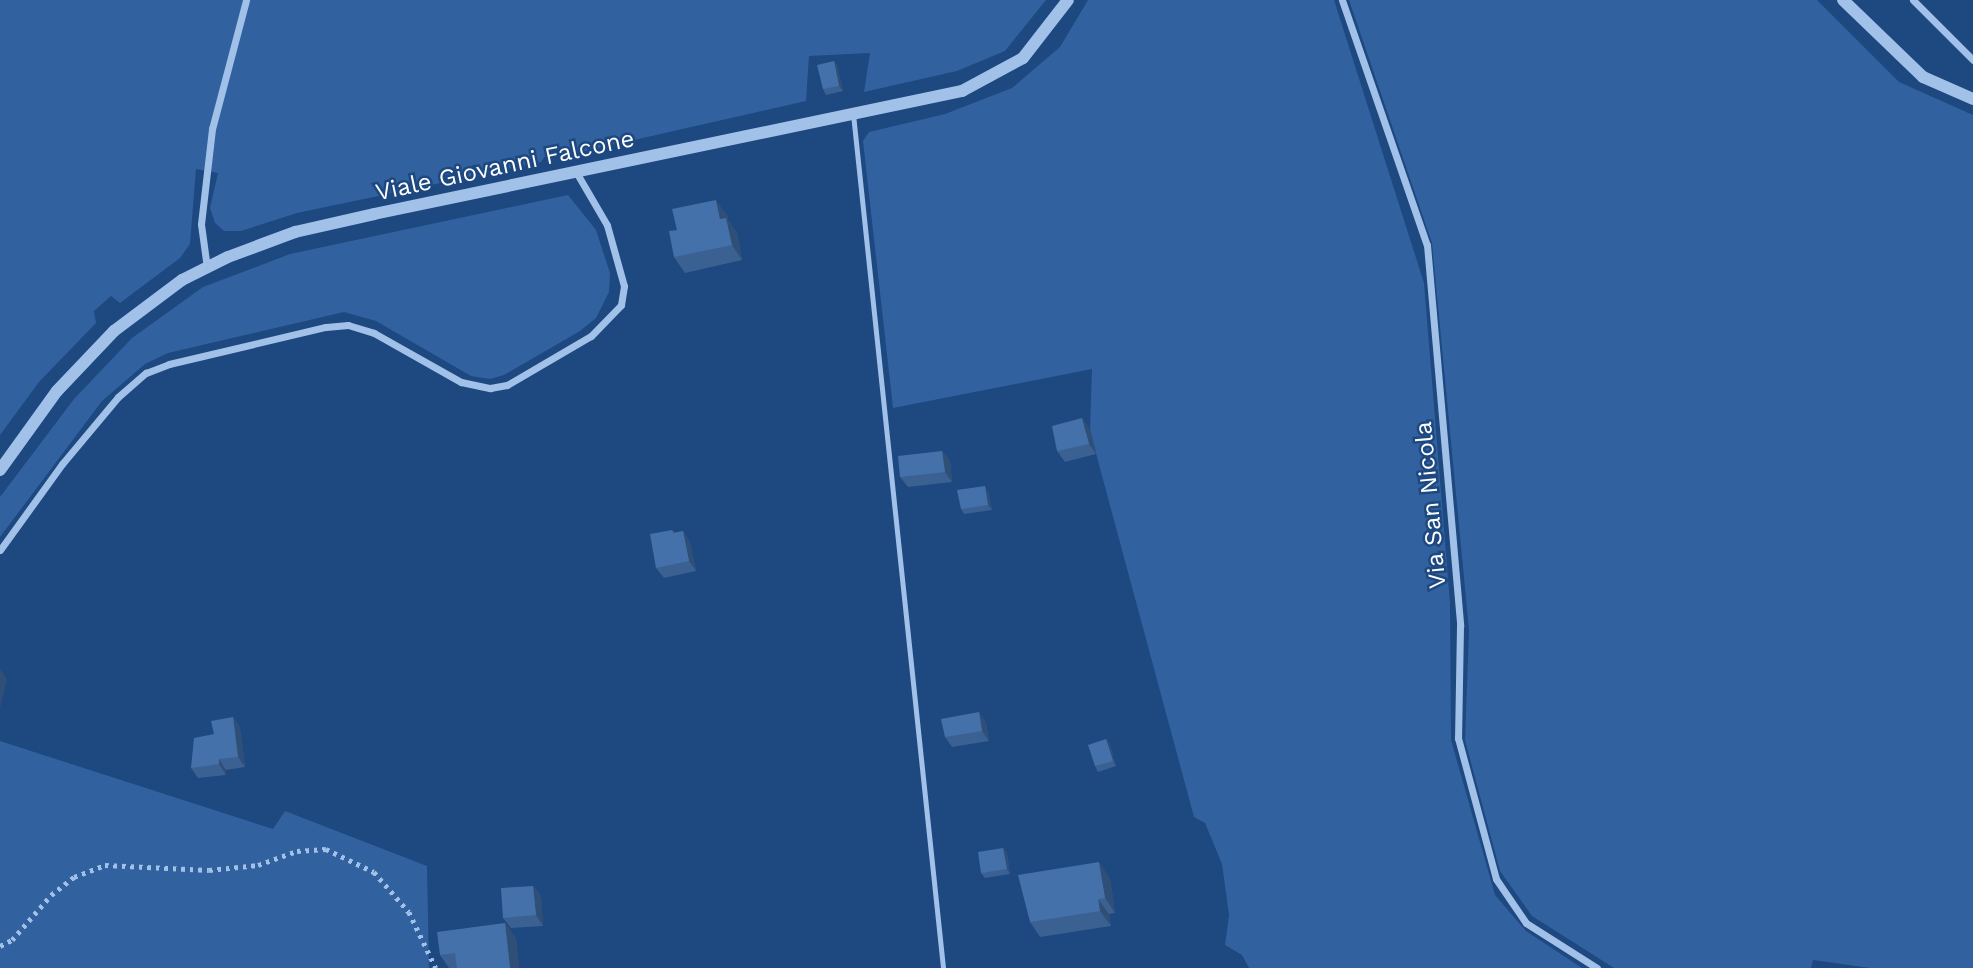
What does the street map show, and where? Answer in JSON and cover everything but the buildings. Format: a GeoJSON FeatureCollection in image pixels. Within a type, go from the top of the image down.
{"type":"FeatureCollection","features":[{"type":"Feature","properties":{"kind":"street"},"geometry":{"type":"LineString","coordinates":[[207,268],[201,224],[212,129],[246,0]]}},
{"type":"Feature","properties":{"kind":"street","name":"Viale Giovanni Falcone"},"geometry":{"type":"LineString","coordinates":[[0,470],[57,391],[114,331],[182,280],[207,268],[295,232],[931,99],[995,76],[1042,38],[1068,0]]}},
{"type":"Feature","properties":{"kind":"street","name":"Via San Nicola"},"geometry":{"type":"LineString","coordinates":[[1342,0],[1427,245],[1460,626],[1458,738],[1496,879],[1526,923],[1597,968]]}},
{"type":"Feature","properties":{"kind":"street"},"geometry":{"type":"LineString","coordinates":[[1843,0],[1912,69],[1973,99]]}},
{"type":"Feature","properties":{"kind":"street"},"geometry":{"type":"LineString","coordinates":[[1913,0],[1973,60]]}},
{"type":"Feature","properties":{"kind":"street"},"geometry":{"type":"LineString","coordinates":[[0,550],[62,464],[118,397],[146,373],[169,363],[326,327],[348,326],[374,333],[461,382],[490,388],[507,385],[591,336],[611,320],[621,304],[624,286],[607,225],[576,172]]}},
{"type":"Feature","properties":{"kind":"lane"},"geometry":{"type":"LineString","coordinates":[[853,114],[943,968]]}},
{"type":"Feature","properties":{"kind":"path"},"geometry":{"type":"LineString","coordinates":[[0,946],[12,940],[51,895],[74,877],[105,865],[209,870],[258,865],[297,850],[326,849],[374,873],[410,912],[436,968]]}},
{"type":"Feature","properties":{"kind":"shaded area"},"geometry":{"type":"Polygon","coordinates":[[[0,0],[1046,0],[1005,51],[957,71],[864,92],[870,53],[809,56],[806,101],[568,155],[560,149],[548,152],[541,162],[297,213],[241,231],[224,231],[215,223],[210,208],[218,173],[196,169],[190,244],[180,258],[120,303],[111,296],[94,311],[96,323],[39,382],[0,435],[0,0]]]}},
{"type":"Feature","properties":{"kind":"shaded area"},"geometry":{"type":"Polygon","coordinates":[[[1088,0],[1334,0],[1424,283],[1450,603],[1451,740],[1495,895],[1526,931],[1582,968],[1249,968],[1242,955],[1225,945],[1229,915],[1222,864],[1205,823],[1194,817],[1098,461],[1090,429],[1092,369],[893,408],[863,141],[869,132],[945,114],[1012,88],[1060,47],[1088,0]]]}},
{"type":"Feature","properties":{"kind":"shaded area"},"geometry":{"type":"Polygon","coordinates":[[[1349,0],[1817,0],[1899,82],[1973,115],[1973,968],[1870,968],[1813,960],[1811,968],[1614,968],[1532,916],[1500,871],[1465,740],[1469,630],[1432,243],[1349,0]]]}},
{"type":"Feature","properties":{"kind":"shaded area"},"geometry":{"type":"Polygon","coordinates":[[[568,195],[596,230],[610,273],[609,292],[596,318],[580,331],[504,375],[490,379],[471,376],[376,321],[344,312],[168,353],[145,364],[102,401],[0,537],[0,497],[74,399],[132,338],[203,287],[290,254],[568,195]]]}},
{"type":"Feature","properties":{"kind":"shaded area"},"geometry":{"type":"Polygon","coordinates":[[[0,741],[273,829],[285,811],[427,866],[429,968],[0,968],[0,741]]]}}]}
